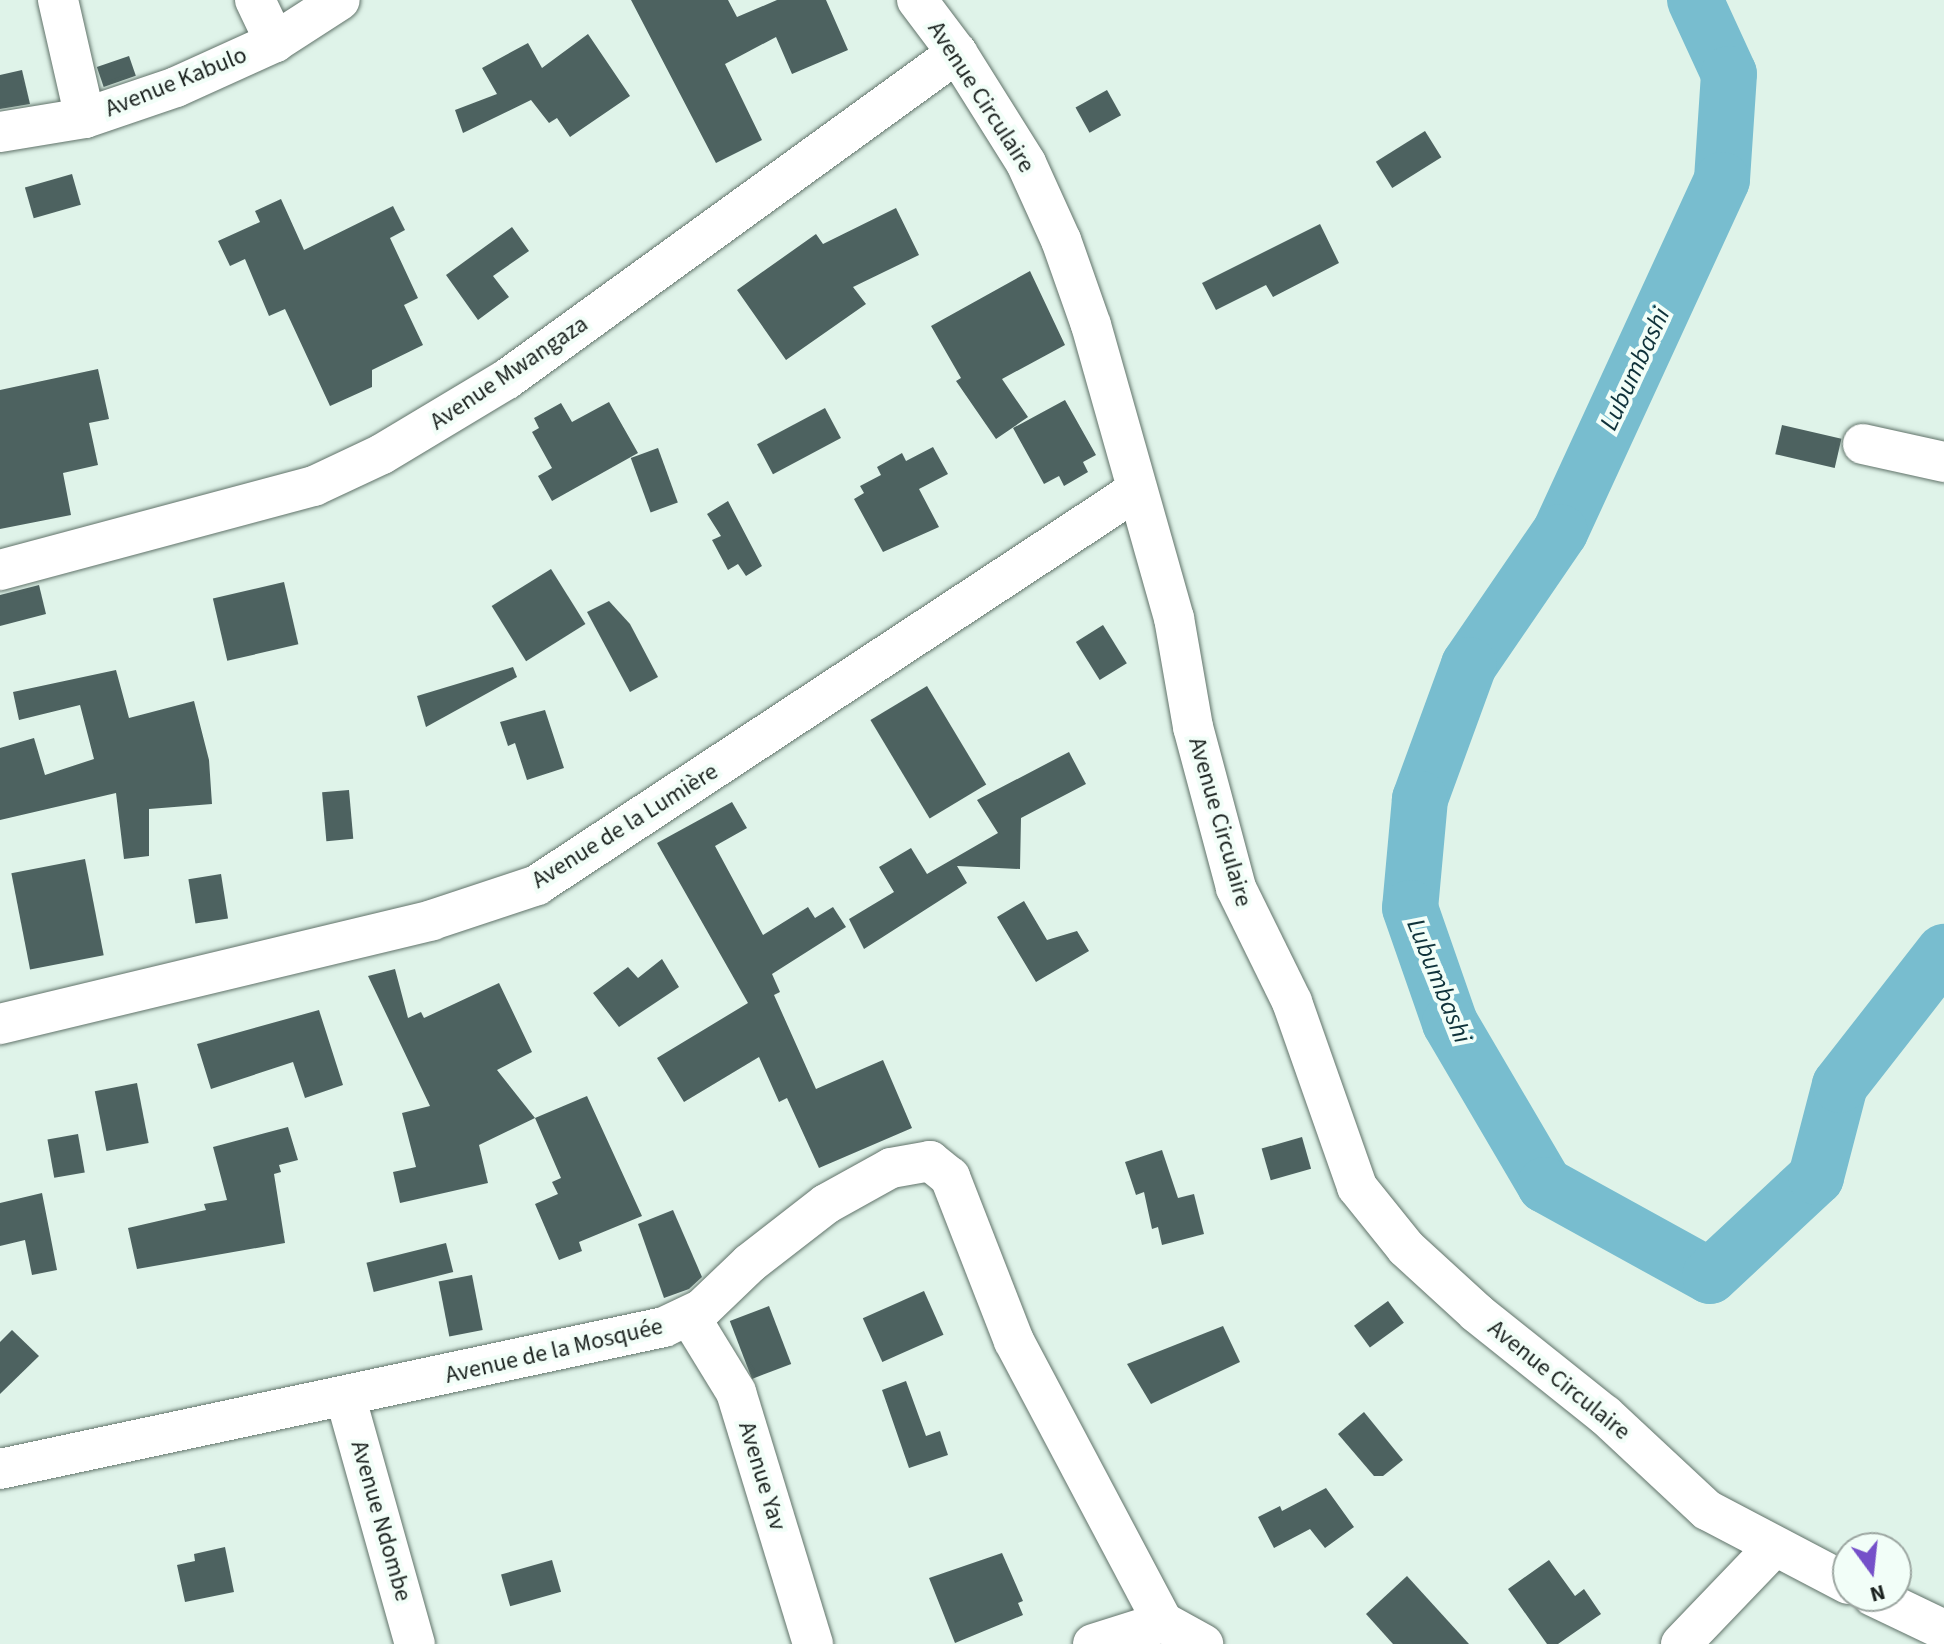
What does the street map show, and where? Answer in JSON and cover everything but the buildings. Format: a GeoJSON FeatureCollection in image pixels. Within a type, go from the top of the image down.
{"type":"FeatureCollection","features":[{"type":"Feature","properties":{"kind":"street"},"geometry":{"type":"LineString","coordinates":[[58,0],[85,118]]}},
{"type":"Feature","properties":{"kind":"street"},"geometry":{"type":"LineString","coordinates":[[255,0],[275,42]]}},
{"type":"Feature","properties":{"kind":"street","name":"Avenue Kabulo"},"geometry":{"type":"LineString","coordinates":[[0,132],[85,118],[176,87],[275,42],[340,0]]}},
{"type":"Feature","properties":{"kind":"street","name":"Avenue Circulaire"},"geometry":{"type":"LineString","coordinates":[[917,0],[957,53],[1026,163],[1061,240],[1091,325],[1174,618],[1193,727],[1236,888],[1292,1002],[1357,1187],[1386,1230],[1477,1313],[1605,1415],[1707,1510],[1773,1548],[1832,1576]]}},
{"type":"Feature","properties":{"kind":"street","name":"Avenue Mwangaza"},"geometry":{"type":"LineString","coordinates":[[0,570],[314,486],[395,447],[507,379],[957,53]]}},
{"type":"Feature","properties":{"kind":"street"},"geometry":{"type":"LineString","coordinates":[[1863,444],[1944,462]]}},
{"type":"Feature","properties":{"kind":"street","name":"Avenue de la Lumière"},"geometry":{"type":"LineString","coordinates":[[0,1024],[432,920],[537,885],[1137,490]]}},
{"type":"Feature","properties":{"kind":"street","name":"Avenue de la Mosquée"},"geometry":{"type":"LineString","coordinates":[[0,1469],[346,1399],[664,1327],[690,1317],[826,1204],[891,1168],[913,1161],[940,1164],[957,1192],[1014,1341],[1163,1622]]}},
{"type":"Feature","properties":{"kind":"street","name":"Avenue Yav"},"geometry":{"type":"LineString","coordinates":[[690,1317],[736,1392],[813,1644]]}},
{"type":"Feature","properties":{"kind":"street","name":"Avenue Ndombe"},"geometry":{"type":"LineString","coordinates":[[346,1399],[415,1644]]}},
{"type":"Feature","properties":{"kind":"street"},"geometry":{"type":"LineString","coordinates":[[1681,1644],[1773,1548]]}},
{"type":"Feature","properties":{"kind":"street"},"geometry":{"type":"LineString","coordinates":[[1906,1612],[1944,1630]]}},
{"type":"Feature","properties":{"kind":"street"},"geometry":{"type":"LineString","coordinates":[[1093,1644],[1163,1622],[1203,1644]]}},
{"type":"Feature","properties":{"kind":"waterway","name":"Lubumbashi"},"geometry":{"type":"LineString","coordinates":[[1695,0],[1729,74],[1722,180],[1560,532],[1469,665],[1420,799],[1410,908],[1450,1023],[1545,1185],[1710,1276],[1816,1177],[1840,1085],[1944,952]]}}]}
